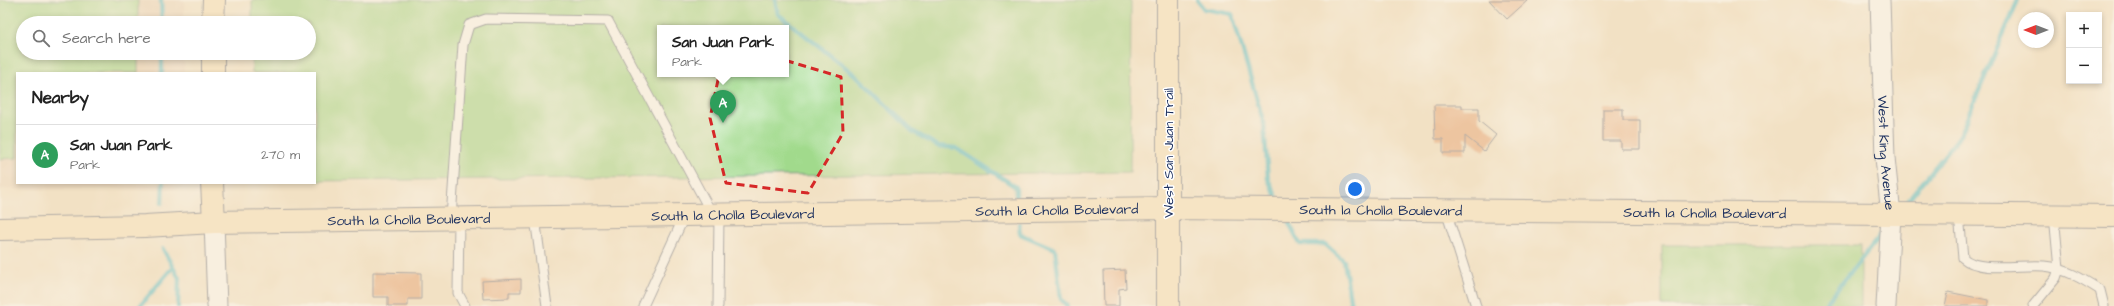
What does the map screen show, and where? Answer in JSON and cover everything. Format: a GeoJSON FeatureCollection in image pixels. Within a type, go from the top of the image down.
{"type":"FeatureCollection","features":[{"type":"Feature","properties":{"kind":"main road"},"geometry":{"type":"LineString","coordinates":[[213,16],[214,0]]}},
{"type":"Feature","properties":{"kind":"main road","name":"West San Juan Trail"},"geometry":{"type":"LineString","coordinates":[[1168,0],[1168,306]]}},
{"type":"Feature","properties":{"kind":"main road"},"geometry":{"type":"LineString","coordinates":[[213,60],[213,72]]}},
{"type":"Feature","properties":{"kind":"main road"},"geometry":{"type":"LineString","coordinates":[[212,184],[214,222]]}},
{"type":"Feature","properties":{"kind":"main road","name":"South la Cholla Boulevard"},"geometry":{"type":"LineString","coordinates":[[0,229],[144,226],[214,222],[1168,208],[2114,216]]}},
{"type":"Feature","properties":{"kind":"street","name":"West King Avenue"},"geometry":{"type":"LineString","coordinates":[[1880,0],[1885,158],[1891,215],[1886,306]]}},
{"type":"Feature","properties":{"kind":"street"},"geometry":{"type":"LineString","coordinates":[[214,222],[217,306]]}},
{"type":"Feature","properties":{"kind":"lane"},"geometry":{"type":"LineString","coordinates":[[465,306],[458,293],[455,218],[463,45],[469,26],[486,19],[608,22],[715,214],[718,306]]}},
{"type":"Feature","properties":{"kind":"lane"},"geometry":{"type":"LineString","coordinates":[[1446,211],[1476,306]]}},
{"type":"Feature","properties":{"kind":"lane"},"geometry":{"type":"LineString","coordinates":[[643,306],[685,215]]}},
{"type":"Feature","properties":{"kind":"lane"},"geometry":{"type":"LineString","coordinates":[[1959,215],[1963,258],[1969,263],[1980,266],[2044,266],[2059,269],[2100,290],[2104,306]]}},
{"type":"Feature","properties":{"kind":"lane"},"geometry":{"type":"LineString","coordinates":[[2033,306],[2056,278],[2059,269],[2054,215]]}},
{"type":"Feature","properties":{"kind":"lane"},"geometry":{"type":"LineString","coordinates":[[535,218],[547,306]]}},
{"type":"Feature","properties":{"kind":"highlighted area"},"geometry":{"type":"Polygon","coordinates":[[[761,53],[841,77],[843,133],[808,193],[726,183],[710,118],[722,61],[761,53]]]}},
{"type":"Feature","properties":{"kind":"shaded area"},"geometry":{"type":"Polygon","coordinates":[[[0,0],[184,0],[184,16],[16,16],[16,60],[184,60],[184,72],[16,72],[16,184],[184,184],[184,189],[0,189],[0,0]]]}},
{"type":"Feature","properties":{"kind":"green space"},"geometry":{"type":"Polygon","coordinates":[[[0,0],[138,0],[138,16],[16,16],[16,60],[138,60],[138,72],[16,72],[16,158],[0,159],[0,0]]]}},
{"type":"Feature","properties":{"kind":"green space"},"geometry":{"type":"Polygon","coordinates":[[[252,0],[1131,0],[1130,172],[316,181],[316,72],[252,72],[252,60],[316,60],[316,16],[252,16],[252,0]]]}},
{"type":"Feature","properties":{"kind":"green space"},"geometry":{"type":"Polygon","coordinates":[[[1662,245],[1861,245],[1861,306],[1662,306],[1662,245]]]}},
{"type":"Feature","properties":{"kind":"building"},"geometry":{"type":"Polygon","coordinates":[[[1489,0],[1528,0],[1507,19],[1489,0]]]}},
{"type":"Feature","properties":{"kind":"building"},"geometry":{"type":"Polygon","coordinates":[[[1434,105],[1462,105],[1462,108],[1479,108],[1479,121],[1496,135],[1484,151],[1465,136],[1465,153],[1443,153],[1443,139],[1435,139],[1434,105]]]}},
{"type":"Feature","properties":{"kind":"building"},"geometry":{"type":"Polygon","coordinates":[[[1603,109],[1623,109],[1623,120],[1640,120],[1640,149],[1621,149],[1621,141],[1603,141],[1603,109]]]}},
{"type":"Feature","properties":{"kind":"building"},"geometry":{"type":"Polygon","coordinates":[[[1125,270],[1126,288],[1119,289],[1119,306],[1104,306],[1103,271],[1125,270]]]}},
{"type":"Feature","properties":{"kind":"building"},"geometry":{"type":"Polygon","coordinates":[[[373,272],[421,273],[421,299],[408,299],[408,306],[388,306],[388,297],[373,297],[373,272]]]}},
{"type":"Feature","properties":{"kind":"building"},"geometry":{"type":"Polygon","coordinates":[[[521,279],[521,292],[509,292],[509,298],[483,299],[482,281],[521,279]]]}},
{"type":"Feature","properties":{"kind":"building"},"geometry":{"type":"Polygon","coordinates":[[[1948,292],[1988,300],[1988,306],[1945,306],[1948,292]]]}},
{"type":"Feature","properties":{"kind":"waterway"},"geometry":{"type":"LineString","coordinates":[[161,0],[162,16]]}},
{"type":"Feature","properties":{"kind":"waterway"},"geometry":{"type":"LineString","coordinates":[[775,0],[778,14],[859,78],[912,131],[938,146],[956,148],[1016,187],[1016,196]]}},
{"type":"Feature","properties":{"kind":"waterway"},"geometry":{"type":"LineString","coordinates":[[1197,0],[1204,9],[1232,14],[1264,124],[1268,179],[1276,196]]}},
{"type":"Feature","properties":{"kind":"waterway"},"geometry":{"type":"LineString","coordinates":[[1907,202],[1959,137],[2018,0]]}},
{"type":"Feature","properties":{"kind":"waterway"},"geometry":{"type":"LineString","coordinates":[[162,60],[162,72]]}},
{"type":"Feature","properties":{"kind":"waterway"},"geometry":{"type":"LineString","coordinates":[[162,203],[163,184]]}},
{"type":"Feature","properties":{"kind":"waterway"},"geometry":{"type":"LineString","coordinates":[[1289,223],[1300,244],[1325,244],[1344,261],[1351,306]]}},
{"type":"Feature","properties":{"kind":"waterway"},"geometry":{"type":"LineString","coordinates":[[1019,224],[1020,234],[1055,249],[1061,299],[1067,306]]}},
{"type":"Feature","properties":{"kind":"waterway"},"geometry":{"type":"LineString","coordinates":[[1824,306],[1883,232]]}},
{"type":"Feature","properties":{"kind":"waterway"},"geometry":{"type":"LineString","coordinates":[[163,249],[179,278],[178,306]]}},
{"type":"Feature","properties":{"kind":"waterway"},"geometry":{"type":"LineString","coordinates":[[140,306],[172,268]]}},
{"type":"Feature","properties":{"kind":"place","name":"San Juan Park"},"geometry":{"type":"Point","coordinates":[723,123]}}]}
